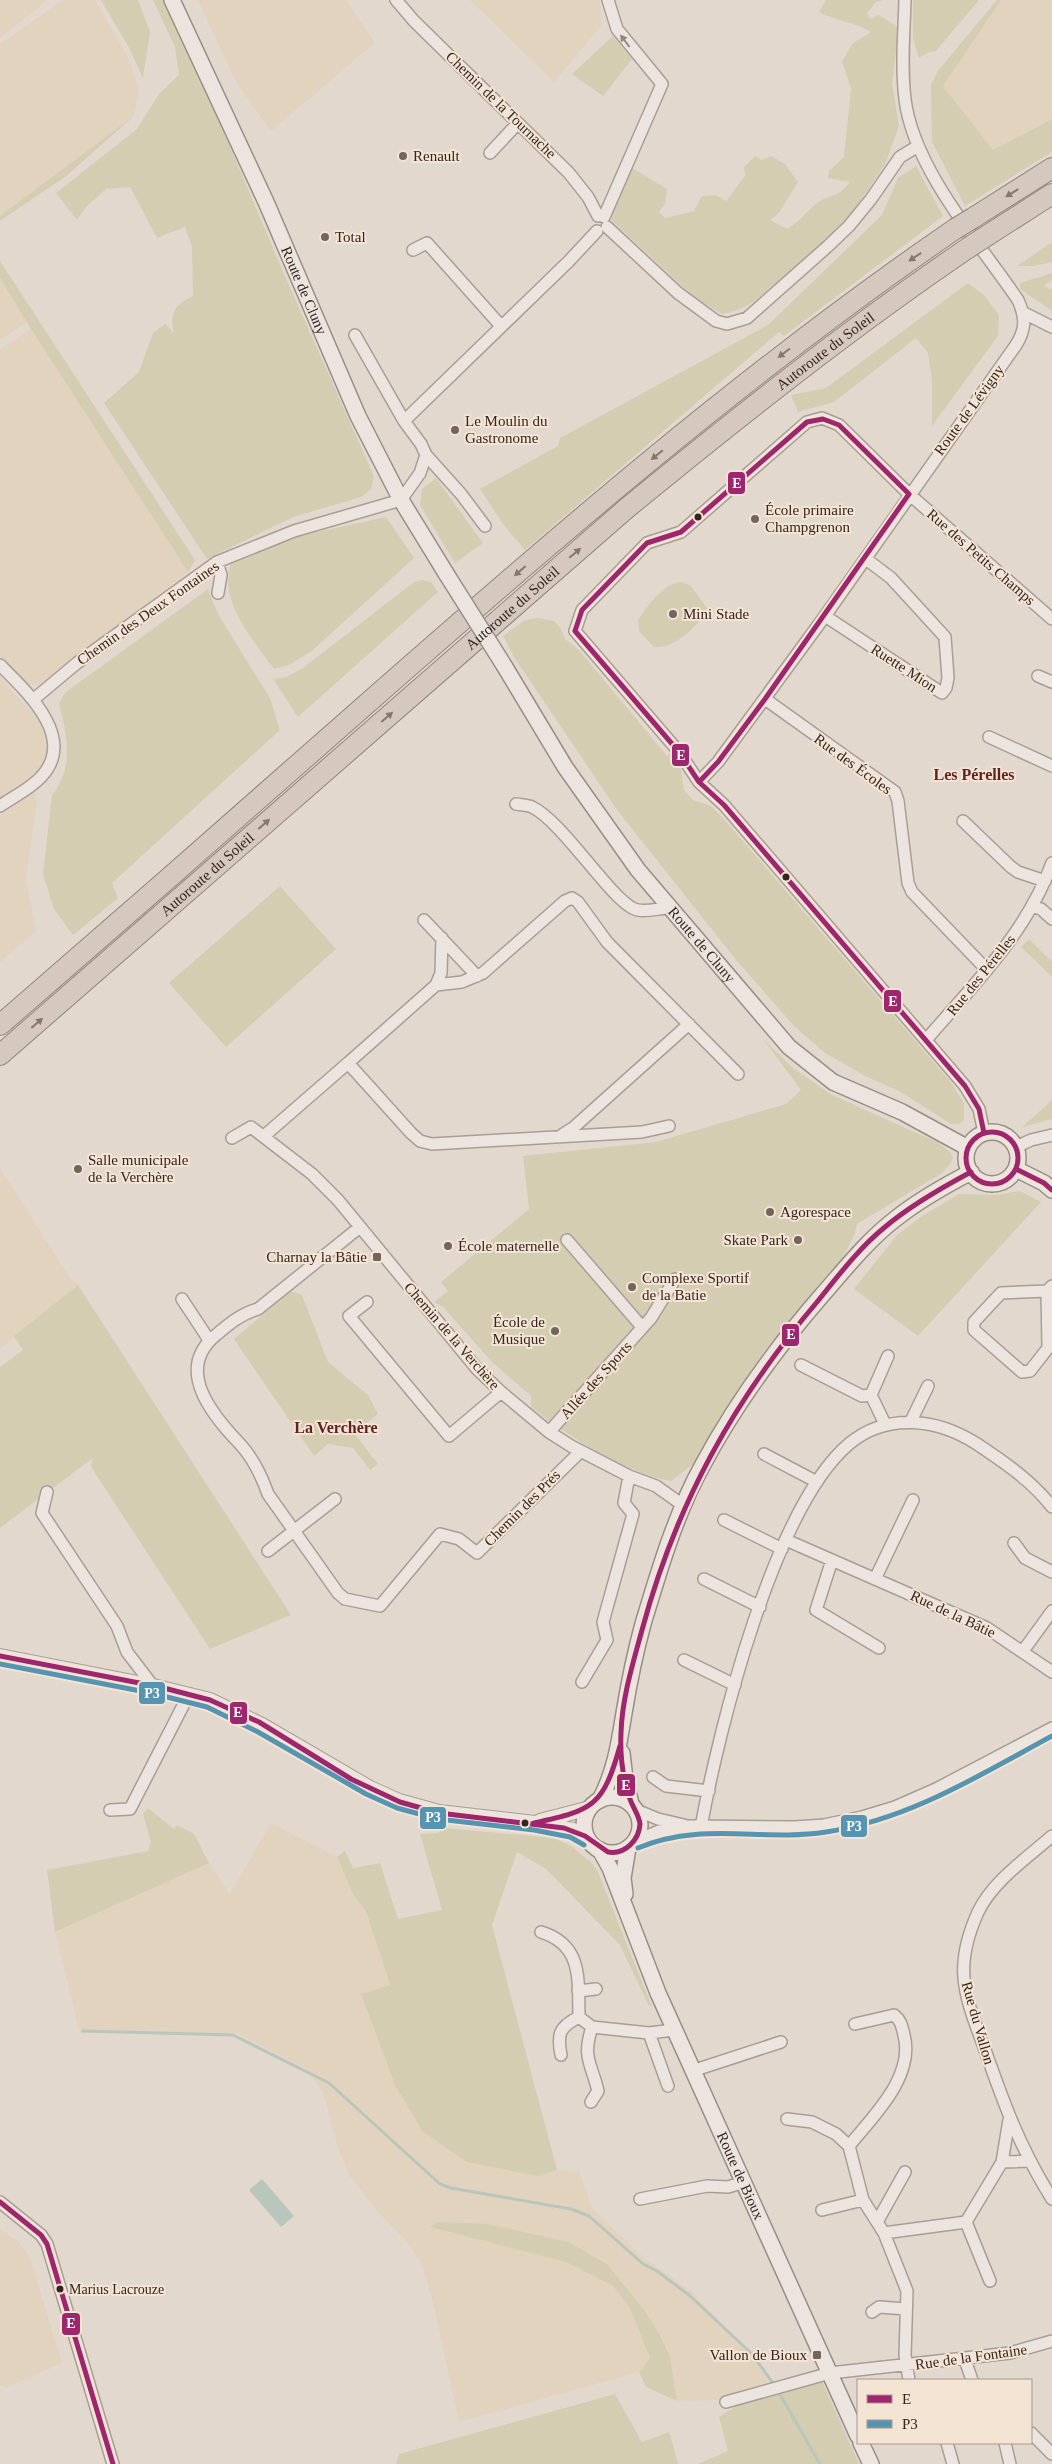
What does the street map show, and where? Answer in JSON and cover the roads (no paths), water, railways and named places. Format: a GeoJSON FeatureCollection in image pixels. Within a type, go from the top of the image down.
{"type":"FeatureCollection","features":[{"type":"Feature","properties":{"kind":"highway","name":"Autoroute du Soleil"},"geometry":{"type":"LineString","coordinates":[[0,1025],[617,488],[767,366],[885,278],[955,229],[1052,168]]}},
{"type":"Feature","properties":{"kind":"highway","name":"Autoroute du Soleil"},"geometry":{"type":"LineString","coordinates":[[0,1055],[628,508],[722,430],[833,343],[968,248],[1052,194]]}},
{"type":"Feature","properties":{"kind":"main road","name":"Route de Cluny"},"geometry":{"type":"LineString","coordinates":[[172,0],[266,202],[358,416],[401,500],[565,767],[638,870],[789,1048],[833,1082],[902,1112],[968,1148]]}},
{"type":"Feature","properties":{"kind":"main road"},"geometry":{"type":"LineString","coordinates":[[999,1133],[1012,1141],[1016,1147],[1018,1159],[1016,1169],[1005,1180],[996,1184],[986,1183],[971,1172],[966,1156],[968,1148],[977,1137],[984,1134],[999,1133]]}},
{"type":"Feature","properties":{"kind":"main road"},"geometry":{"type":"LineString","coordinates":[[1016,1169],[1044,1183],[1052,1190]]}},
{"type":"Feature","properties":{"kind":"main road"},"geometry":{"type":"LineString","coordinates":[[621,1742],[625,1780],[640,1823],[640,1832],[631,1845],[611,1853],[600,1850],[588,1838],[584,1828],[595,1804],[612,1779],[621,1742],[624,1712],[640,1634],[655,1583],[684,1506],[701,1468],[738,1403],[764,1365],[810,1309],[871,1241],[894,1220],[971,1172]]}},
{"type":"Feature","properties":{"kind":"main road"},"geometry":{"type":"LineString","coordinates":[[595,1804],[613,1797],[634,1807]]}},
{"type":"Feature","properties":{"kind":"main road","name":"Route de Bioux"},"geometry":{"type":"LineString","coordinates":[[628,1913],[623,1878],[631,1845]]}},
{"type":"Feature","properties":{"kind":"main road","name":"Route de Bioux"},"geometry":{"type":"LineString","coordinates":[[600,1850],[610,1868],[637,1942],[692,2071],[857,2434]]}},
{"type":"Feature","properties":{"kind":"main road"},"geometry":{"type":"LineString","coordinates":[[861,2444],[871,2464]]}},
{"type":"Feature","properties":{"kind":"street","name":"Chemin de la Tournache"},"geometry":{"type":"LineString","coordinates":[[396,0],[569,173],[588,197],[602,223],[678,294],[716,321],[728,324],[746,318],[828,247],[849,226],[871,199],[900,158],[918,146]]}},
{"type":"Feature","properties":{"kind":"street"},"geometry":{"type":"LineString","coordinates":[[404,421],[602,223],[662,84],[616,29],[608,0]]}},
{"type":"Feature","properties":{"kind":"street"},"geometry":{"type":"LineString","coordinates":[[905,0],[905,100],[918,146],[954,211],[1010,288],[1024,313],[1052,327]]}},
{"type":"Feature","properties":{"kind":"street"},"geometry":{"type":"LineString","coordinates":[[490,153],[518,122]]}},
{"type":"Feature","properties":{"kind":"street"},"geometry":{"type":"LineString","coordinates":[[413,250],[427,243],[501,326]]}},
{"type":"Feature","properties":{"kind":"street","name":"Route de Lévigny"},"geometry":{"type":"LineString","coordinates":[[699,782],[718,762],[765,699],[1016,345],[1022,334],[1024,313]]}},
{"type":"Feature","properties":{"kind":"street"},"geometry":{"type":"LineString","coordinates":[[355,335],[426,456],[462,494],[485,526]]}},
{"type":"Feature","properties":{"kind":"street","name":"Rue des Petits Champs"},"geometry":{"type":"LineString","coordinates":[[699,782],[679,752],[574,631],[582,610],[647,543],[681,532],[807,422],[815,418],[827,419],[838,425],[909,494],[1052,619]]}},
{"type":"Feature","properties":{"kind":"street"},"geometry":{"type":"LineString","coordinates":[[401,500],[420,473],[426,456]]}},
{"type":"Feature","properties":{"kind":"street","name":"Chemin des Deux Fontaines"},"geometry":{"type":"LineString","coordinates":[[34,699],[77,663],[217,562],[294,531],[401,500]]}},
{"type":"Feature","properties":{"kind":"street","name":"Ruette Mion"},"geometry":{"type":"LineString","coordinates":[[825,616],[942,693],[946,688],[948,678],[945,637],[891,578],[866,559]]}},
{"type":"Feature","properties":{"kind":"street"},"geometry":{"type":"LineString","coordinates":[[217,562],[221,575],[218,593]]}},
{"type":"Feature","properties":{"kind":"street"},"geometry":{"type":"LineString","coordinates":[[0,665],[34,699],[48,724],[52,744],[52,760],[41,777],[0,806]]}},
{"type":"Feature","properties":{"kind":"street"},"geometry":{"type":"LineString","coordinates":[[1038,676],[1052,682]]}},
{"type":"Feature","properties":{"kind":"street","name":"Rue des Écoles"},"geometry":{"type":"LineString","coordinates":[[765,699],[895,792],[898,801],[908,883],[912,892],[986,970]]}},
{"type":"Feature","properties":{"kind":"street"},"geometry":{"type":"LineString","coordinates":[[989,737],[1052,766]]}},
{"type":"Feature","properties":{"kind":"street"},"geometry":{"type":"LineString","coordinates":[[699,782],[724,805],[965,1086],[976,1103],[984,1134]]}},
{"type":"Feature","properties":{"kind":"street"},"geometry":{"type":"LineString","coordinates":[[516,804],[531,807],[548,818],[572,842],[624,904],[638,910],[669,908]]}},
{"type":"Feature","properties":{"kind":"street"},"geometry":{"type":"LineString","coordinates":[[963,821],[1011,867],[1018,872],[1045,881]]}},
{"type":"Feature","properties":{"kind":"street","name":"Rue des Pérelles"},"geometry":{"type":"LineString","coordinates":[[926,1040],[986,970],[1033,907],[1052,863]]}},
{"type":"Feature","properties":{"kind":"street"},"geometry":{"type":"LineString","coordinates":[[436,985],[446,985],[477,976],[565,901],[572,898],[578,902],[607,942],[738,1074]]}},
{"type":"Feature","properties":{"kind":"street"},"geometry":{"type":"LineString","coordinates":[[1033,907],[1041,908],[1052,919]]}},
{"type":"Feature","properties":{"kind":"street"},"geometry":{"type":"LineString","coordinates":[[424,920],[477,976]]}},
{"type":"Feature","properties":{"kind":"street"},"geometry":{"type":"LineString","coordinates":[[264,1136],[436,985],[440,973],[442,938]]}},
{"type":"Feature","properties":{"kind":"street"},"geometry":{"type":"LineString","coordinates":[[561,1136],[573,1128],[689,1024]]}},
{"type":"Feature","properties":{"kind":"street"},"geometry":{"type":"LineString","coordinates":[[348,1063],[410,1134],[420,1141],[432,1144],[642,1132],[669,1126]]}},
{"type":"Feature","properties":{"kind":"street","name":"Chemin de la Verchère"},"geometry":{"type":"LineString","coordinates":[[232,1138],[251,1127],[312,1174],[338,1200],[471,1362],[501,1392],[548,1432],[629,1476],[656,1486],[684,1506]]}},
{"type":"Feature","properties":{"kind":"street"},"geometry":{"type":"LineString","coordinates":[[1016,1147],[1031,1140],[1052,1135]]}},
{"type":"Feature","properties":{"kind":"street","name":"Chemin des Prés"},"geometry":{"type":"LineString","coordinates":[[360,1227],[258,1309],[242,1314],[210,1340],[200,1353],[196,1369],[200,1386],[229,1435],[241,1445],[263,1480],[268,1494],[338,1593],[345,1599],[380,1606],[440,1534],[458,1539],[477,1552],[581,1451]]}},
{"type":"Feature","properties":{"kind":"street","name":"Allée des Sports"},"geometry":{"type":"LineString","coordinates":[[567,1240],[642,1328]]}},
{"type":"Feature","properties":{"kind":"street","name":"Allée des Sports"},"geometry":{"type":"LineString","coordinates":[[548,1432],[651,1318],[675,1279]]}},
{"type":"Feature","properties":{"kind":"street"},"geometry":{"type":"LineString","coordinates":[[1049,1289],[1048,1348],[1030,1370],[1022,1372],[974,1330],[974,1322],[1001,1293],[1049,1289]]}},
{"type":"Feature","properties":{"kind":"street"},"geometry":{"type":"LineString","coordinates":[[182,1299],[210,1340]]}},
{"type":"Feature","properties":{"kind":"street"},"geometry":{"type":"LineString","coordinates":[[367,1302],[349,1316],[449,1436],[501,1392]]}},
{"type":"Feature","properties":{"kind":"street"},"geometry":{"type":"LineString","coordinates":[[885,1424],[871,1395],[888,1356]]}},
{"type":"Feature","properties":{"kind":"street"},"geometry":{"type":"LineString","coordinates":[[801,1364],[862,1396],[871,1395]]}},
{"type":"Feature","properties":{"kind":"street"},"geometry":{"type":"LineString","coordinates":[[911,1421],[928,1386]]}},
{"type":"Feature","properties":{"kind":"street"},"geometry":{"type":"LineString","coordinates":[[696,1826],[708,1791],[735,1685],[760,1607],[784,1545],[817,1482],[834,1458],[851,1442],[885,1424],[911,1421],[939,1426],[962,1434],[1000,1459],[1030,1483],[1052,1507]]}},
{"type":"Feature","properties":{"kind":"street"},"geometry":{"type":"LineString","coordinates":[[764,1454],[817,1482]]}},
{"type":"Feature","properties":{"kind":"street"},"geometry":{"type":"LineString","coordinates":[[582,1682],[607,1640],[603,1622],[633,1514],[624,1503],[629,1476]]}},
{"type":"Feature","properties":{"kind":"street"},"geometry":{"type":"LineString","coordinates":[[46,1492],[42,1513],[117,1626],[127,1652],[152,1686]]}},
{"type":"Feature","properties":{"kind":"street"},"geometry":{"type":"LineString","coordinates":[[268,1551],[335,1499]]}},
{"type":"Feature","properties":{"kind":"street"},"geometry":{"type":"LineString","coordinates":[[875,1579],[913,1500]]}},
{"type":"Feature","properties":{"kind":"street","name":"Rue de la Bâtie"},"geometry":{"type":"LineString","coordinates":[[724,1520],[784,1545],[832,1560],[987,1628],[1052,1672]]}},
{"type":"Feature","properties":{"kind":"street"},"geometry":{"type":"LineString","coordinates":[[1014,1543],[1025,1558],[1052,1572]]}},
{"type":"Feature","properties":{"kind":"street"},"geometry":{"type":"LineString","coordinates":[[832,1560],[816,1610],[879,1648]]}},
{"type":"Feature","properties":{"kind":"street"},"geometry":{"type":"LineString","coordinates":[[704,1579],[760,1607]]}},
{"type":"Feature","properties":{"kind":"street"},"geometry":{"type":"LineString","coordinates":[[1023,1651],[1052,1611]]}},
{"type":"Feature","properties":{"kind":"street"},"geometry":{"type":"LineString","coordinates":[[0,1656],[189,1694],[229,1708],[370,1788],[399,1801],[439,1812],[535,1822],[573,1830],[588,1838]]}},
{"type":"Feature","properties":{"kind":"street"},"geometry":{"type":"LineString","coordinates":[[684,1660],[735,1685]]}},
{"type":"Feature","properties":{"kind":"street"},"geometry":{"type":"LineString","coordinates":[[110,1810],[130,1809],[189,1694]]}},
{"type":"Feature","properties":{"kind":"street"},"geometry":{"type":"LineString","coordinates":[[631,1845],[659,1831],[696,1826],[795,1827],[824,1825],[862,1817],[895,1807],[936,1789],[1052,1728]]}},
{"type":"Feature","properties":{"kind":"street"},"geometry":{"type":"LineString","coordinates":[[653,1777],[666,1786],[708,1791]]}},
{"type":"Feature","properties":{"kind":"street"},"geometry":{"type":"LineString","coordinates":[[535,1822],[595,1804]]}},
{"type":"Feature","properties":{"kind":"street"},"geometry":{"type":"LineString","coordinates":[[634,1807],[658,1819],[696,1826]]}},
{"type":"Feature","properties":{"kind":"street","name":"Rue du Vallon"},"geometry":{"type":"LineString","coordinates":[[1052,1836],[990,1894],[979,1910],[969,1934],[964,1957],[964,1978],[967,1995],[1010,2120],[1029,2161],[1052,2199]]}},
{"type":"Feature","properties":{"kind":"street"},"geometry":{"type":"LineString","coordinates":[[541,1932],[557,1937],[568,1947],[573,1957],[578,1991],[579,2017]]}},
{"type":"Feature","properties":{"kind":"street"},"geometry":{"type":"LineString","coordinates":[[578,1991],[596,1989]]}},
{"type":"Feature","properties":{"kind":"street"},"geometry":{"type":"LineString","coordinates":[[849,2146],[891,2093],[904,2063],[906,2046],[900,2021],[894,2015],[855,2024]]}},
{"type":"Feature","properties":{"kind":"street"},"geometry":{"type":"LineString","coordinates":[[579,2017],[592,2027],[649,2033],[674,2030]]}},
{"type":"Feature","properties":{"kind":"street"},"geometry":{"type":"LineString","coordinates":[[561,2054],[558,2038],[563,2028],[579,2017]]}},
{"type":"Feature","properties":{"kind":"street"},"geometry":{"type":"LineString","coordinates":[[591,2102],[598,2091],[586,2057],[586,2046],[592,2027]]}},
{"type":"Feature","properties":{"kind":"street"},"geometry":{"type":"LineString","coordinates":[[649,2033],[668,2086]]}},
{"type":"Feature","properties":{"kind":"street"},"geometry":{"type":"LineString","coordinates":[[692,2071],[781,2042]]}},
{"type":"Feature","properties":{"kind":"street"},"geometry":{"type":"LineString","coordinates":[[787,2119],[812,2122],[836,2134],[849,2146],[863,2200],[884,2234],[890,2253],[907,2291],[906,2366],[909,2379]]}},
{"type":"Feature","properties":{"kind":"street"},"geometry":{"type":"LineString","coordinates":[[966,2222],[1002,2162],[1010,2120]]}},
{"type":"Feature","properties":{"kind":"street"},"geometry":{"type":"LineString","coordinates":[[1002,2162],[1029,2161]]}},
{"type":"Feature","properties":{"kind":"street"},"geometry":{"type":"LineString","coordinates":[[877,2222],[905,2172]]}},
{"type":"Feature","properties":{"kind":"street"},"geometry":{"type":"LineString","coordinates":[[640,2199],[707,2186],[728,2188],[744,2182]]}},
{"type":"Feature","properties":{"kind":"street"},"geometry":{"type":"LineString","coordinates":[[822,2210],[863,2200]]}},
{"type":"Feature","properties":{"kind":"street"},"geometry":{"type":"LineString","coordinates":[[0,2202],[35,2230],[47,2244],[113,2464]]}},
{"type":"Feature","properties":{"kind":"street"},"geometry":{"type":"LineString","coordinates":[[884,2234],[966,2222]]}},
{"type":"Feature","properties":{"kind":"street"},"geometry":{"type":"LineString","coordinates":[[966,2222],[990,2282]]}},
{"type":"Feature","properties":{"kind":"street"},"geometry":{"type":"LineString","coordinates":[[872,2312],[879,2307],[906,2309]]}},
{"type":"Feature","properties":{"kind":"street","name":"Rue de la Fontaine"},"geometry":{"type":"LineString","coordinates":[[726,2402],[830,2373],[1010,2354],[1052,2342]]}},
{"type":"Feature","properties":{"kind":"street"},"geometry":{"type":"LineString","coordinates":[[965,2360],[972,2379]]}},
{"type":"Feature","properties":{"kind":"street"},"geometry":{"type":"LineString","coordinates":[[1032,2434],[1052,2454]]}},
{"type":"Feature","properties":{"kind":"street"},"geometry":{"type":"LineString","coordinates":[[946,2444],[953,2464]]}},
{"type":"Feature","properties":{"kind":"street"},"geometry":{"type":"LineString","coordinates":[[1005,2444],[1010,2464]]}},
{"type":"Feature","properties":{"kind":"waterway"},"geometry":{"type":"LineString","coordinates":[[83,2031],[233,2035],[329,2083],[440,2184],[451,2188],[571,2209],[589,2216],[643,2264],[657,2271],[689,2295],[752,2354],[775,2386]]}},
{"type":"Feature","properties":{"kind":"waterway"},"geometry":{"type":"LineString","coordinates":[[778,2391],[820,2464]]}},
{"type":"Feature","properties":{"kind":"place","name":"Renault"},"geometry":{"type":"Point","coordinates":[403,156]}},
{"type":"Feature","properties":{"kind":"place","name":"Total"},"geometry":{"type":"Point","coordinates":[325,237]}},
{"type":"Feature","properties":{"kind":"place","name":"Le Moulin du Gastronome"},"geometry":{"type":"Point","coordinates":[455,430]}},
{"type":"Feature","properties":{"kind":"place","name":"École primaire Champgrenon"},"geometry":{"type":"Point","coordinates":[755,519]}},
{"type":"Feature","properties":{"kind":"place","name":"Mini Stade"},"geometry":{"type":"Point","coordinates":[673,614]}},
{"type":"Feature","properties":{"kind":"place","name":"Salle municipale de la Verchère"},"geometry":{"type":"Point","coordinates":[78,1169]}},
{"type":"Feature","properties":{"kind":"place","name":"Agorespace"},"geometry":{"type":"Point","coordinates":[770,1212]}},
{"type":"Feature","properties":{"kind":"place","name":"Skate Park"},"geometry":{"type":"Point","coordinates":[798,1240]}},
{"type":"Feature","properties":{"kind":"place","name":"École maternelle"},"geometry":{"type":"Point","coordinates":[448,1246]}},
{"type":"Feature","properties":{"kind":"place","name":"Charnay la Bâtie"},"geometry":{"type":"Point","coordinates":[377,1257]}},
{"type":"Feature","properties":{"kind":"place","name":"Complexe Sportif de la Batie"},"geometry":{"type":"Point","coordinates":[632,1287]}},
{"type":"Feature","properties":{"kind":"place","name":"École de Musique"},"geometry":{"type":"Point","coordinates":[555,1331]}},
{"type":"Feature","properties":{"kind":"place","name":"Marius Lacrouze"},"geometry":{"type":"Point","coordinates":[60,2289]}},
{"type":"Feature","properties":{"kind":"place","name":"Vallon de Bioux"},"geometry":{"type":"Point","coordinates":[817,2355]}},
{"type":"Feature","properties":{"kind":"district","name":"Les Pérelles"},"geometry":{"type":"Point","coordinates":[974,774]}},
{"type":"Feature","properties":{"kind":"district","name":"La Verchère"},"geometry":{"type":"Point","coordinates":[336,1427]}}]}
